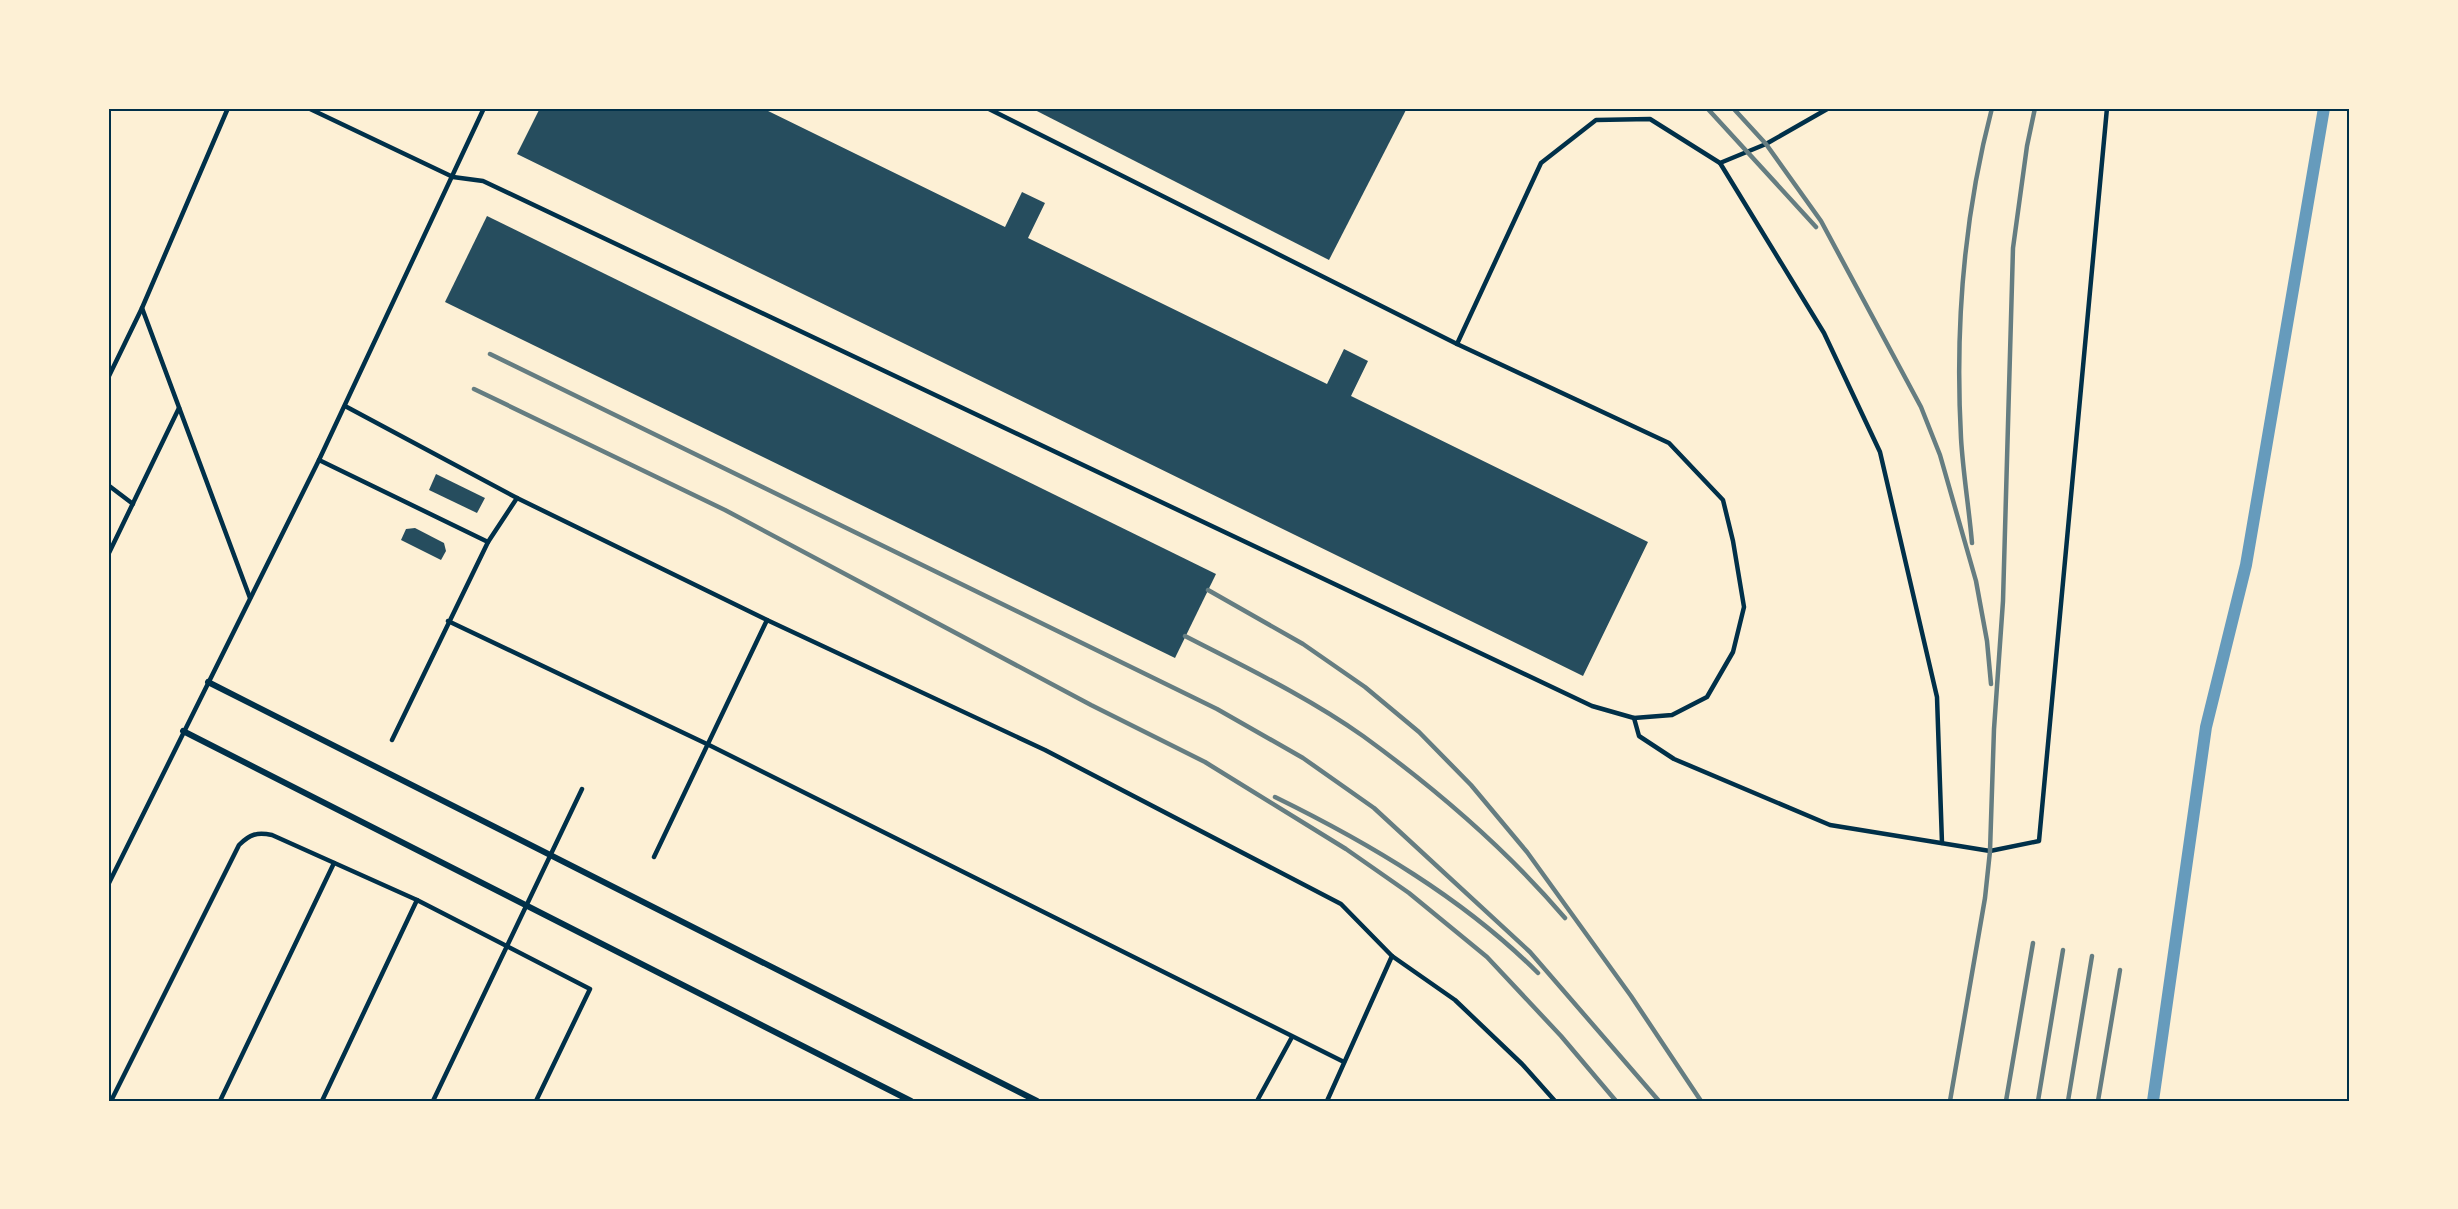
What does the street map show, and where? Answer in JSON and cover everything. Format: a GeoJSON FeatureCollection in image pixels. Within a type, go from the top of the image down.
{"type":"FeatureCollection","features":[{"type":"Feature","properties":{"kind":"street"},"geometry":{"type":"LineString","coordinates":[[208,682],[1037,1101]]}},
{"type":"Feature","properties":{"kind":"street"},"geometry":{"type":"LineString","coordinates":[[183,731],[911,1101]]}},
{"type":"Feature","properties":{"kind":"lane"},"geometry":{"type":"LineString","coordinates":[[108,378],[142,308],[228,108]]}},
{"type":"Feature","properties":{"kind":"lane"},"geometry":{"type":"LineString","coordinates":[[309,108],[453,177],[483,181],[1593,706],[1634,718],[1672,715],[1707,697],[1733,652],[1744,607],[1733,541],[1723,500],[1669,443],[1457,344],[987,108]]}},
{"type":"Feature","properties":{"kind":"lane"},"geometry":{"type":"LineString","coordinates":[[108,885],[319,460],[484,108]]}},
{"type":"Feature","properties":{"kind":"lane"},"geometry":{"type":"LineString","coordinates":[[1720,163],[1766,144],[1830,108]]}},
{"type":"Feature","properties":{"kind":"lane"},"geometry":{"type":"LineString","coordinates":[[1634,718],[1639,736],[1674,759],[1830,825],[1990,851],[2039,841],[2107,108]]}},
{"type":"Feature","properties":{"kind":"lane"},"geometry":{"type":"LineString","coordinates":[[1457,344],[1541,164],[1596,120],[1650,118],[1720,163],[1824,333],[1880,452],[1937,697],[1942,843]]}},
{"type":"Feature","properties":{"kind":"lane"},"geometry":{"type":"LineString","coordinates":[[142,308],[250,598]]}},
{"type":"Feature","properties":{"kind":"lane"},"geometry":{"type":"LineString","coordinates":[[345,406],[517,498],[767,620],[1045,750],[1341,904],[1392,956],[1455,1000],[1522,1064],[1555,1101]]}},
{"type":"Feature","properties":{"kind":"lane"},"geometry":{"type":"LineString","coordinates":[[108,555],[179,408]]}},
{"type":"Feature","properties":{"kind":"lane"},"geometry":{"type":"LineString","coordinates":[[319,460],[488,542]]}},
{"type":"Feature","properties":{"kind":"lane"},"geometry":{"type":"LineString","coordinates":[[108,485],[133,504]]}},
{"type":"Feature","properties":{"kind":"lane"},"geometry":{"type":"LineString","coordinates":[[392,740],[488,542],[517,498]]}},
{"type":"Feature","properties":{"kind":"lane"},"geometry":{"type":"LineString","coordinates":[[654,857],[767,620]]}},
{"type":"Feature","properties":{"kind":"lane"},"geometry":{"type":"LineString","coordinates":[[448,621],[709,745],[1344,1062]]}},
{"type":"Feature","properties":{"kind":"lane"},"geometry":{"type":"LineString","coordinates":[[433,1101],[582,789]]}},
{"type":"Feature","properties":{"kind":"lane"},"geometry":{"type":"LineString","coordinates":[[111,1101],[239,845],[249,836],[259,833],[272,835],[417,900],[507,944],[590,989],[536,1101]]}},
{"type":"Feature","properties":{"kind":"lane"},"geometry":{"type":"LineString","coordinates":[[220,1101],[334,862]]}},
{"type":"Feature","properties":{"kind":"lane"},"geometry":{"type":"LineString","coordinates":[[322,1101],[417,900]]}},
{"type":"Feature","properties":{"kind":"lane"},"geometry":{"type":"LineString","coordinates":[[1327,1101],[1392,956]]}},
{"type":"Feature","properties":{"kind":"lane"},"geometry":{"type":"LineString","coordinates":[[1257,1101],[1292,1037]]}},
{"type":"Feature","properties":{"kind":"building"},"geometry":{"type":"Polygon","coordinates":[[[540,108],[762,108],[1005,227],[1022,192],[1045,203],[1028,238],[1327,384],[1344,349],[1368,361],[1351,396],[1648,542],[1583,676],[517,154],[540,108]]]}},
{"type":"Feature","properties":{"kind":"building"},"geometry":{"type":"Polygon","coordinates":[[[1031,108],[1407,108],[1329,260],[1031,108]]]}},
{"type":"Feature","properties":{"kind":"building"},"geometry":{"type":"Polygon","coordinates":[[[487,216],[1216,574],[1175,658],[445,302],[487,216]]]}},
{"type":"Feature","properties":{"kind":"building"},"geometry":{"type":"Polygon","coordinates":[[[436,474],[485,498],[477,513],[429,490],[436,474]]]}},
{"type":"Feature","properties":{"kind":"building"},"geometry":{"type":"Polygon","coordinates":[[[415,528],[444,543],[446,551],[441,560],[401,540],[406,529],[415,528]]]}},
{"type":"Feature","properties":{"kind":"waterway"},"geometry":{"type":"LineString","coordinates":[[2153,1101],[2206,727],[2246,565],[2324,108]]}},
{"type":"Feature","properties":{"kind":"railway"},"geometry":{"type":"LineString","coordinates":[[1707,108],[1816,227]]}},
{"type":"Feature","properties":{"kind":"railway"},"geometry":{"type":"LineString","coordinates":[[1733,108],[1766,144],[1821,221],[1921,407],[1940,455],[1976,581],[1987,641],[1991,684]]}},
{"type":"Feature","properties":{"kind":"railway"},"geometry":{"type":"LineString","coordinates":[[1972,543],[1961,438],[1959,355],[1968,230],[1982,148],[1992,108]]}},
{"type":"Feature","properties":{"kind":"railway"},"geometry":{"type":"LineString","coordinates":[[1950,1101],[1985,898],[1990,851],[1994,729],[2003,601],[2013,248],[2027,146],[2035,108]]}},
{"type":"Feature","properties":{"kind":"railway"},"geometry":{"type":"LineString","coordinates":[[490,354],[1217,709],[1303,758],[1374,808],[1530,952],[1659,1101]]}},
{"type":"Feature","properties":{"kind":"railway"},"geometry":{"type":"LineString","coordinates":[[474,389],[725,510],[1091,705],[1205,762],[1346,849],[1409,893],[1487,957],[1561,1036],[1616,1101]]}},
{"type":"Feature","properties":{"kind":"railway"},"geometry":{"type":"LineString","coordinates":[[1208,590],[1303,644],[1365,687],[1419,732],[1471,785],[1527,852],[1631,996],[1701,1101]]}},
{"type":"Feature","properties":{"kind":"railway"},"geometry":{"type":"LineString","coordinates":[[1185,636],[1298,695],[1363,736],[1470,821],[1519,868],[1565,918]]}},
{"type":"Feature","properties":{"kind":"railway"},"geometry":{"type":"LineString","coordinates":[[1275,797],[1380,853],[1414,874],[1479,921],[1538,973]]}},
{"type":"Feature","properties":{"kind":"railway"},"geometry":{"type":"LineString","coordinates":[[2006,1101],[2033,943]]}},
{"type":"Feature","properties":{"kind":"railway"},"geometry":{"type":"LineString","coordinates":[[2038,1101],[2063,950]]}},
{"type":"Feature","properties":{"kind":"railway"},"geometry":{"type":"LineString","coordinates":[[2068,1101],[2092,956]]}},
{"type":"Feature","properties":{"kind":"railway"},"geometry":{"type":"LineString","coordinates":[[2098,1101],[2120,970]]}}]}
